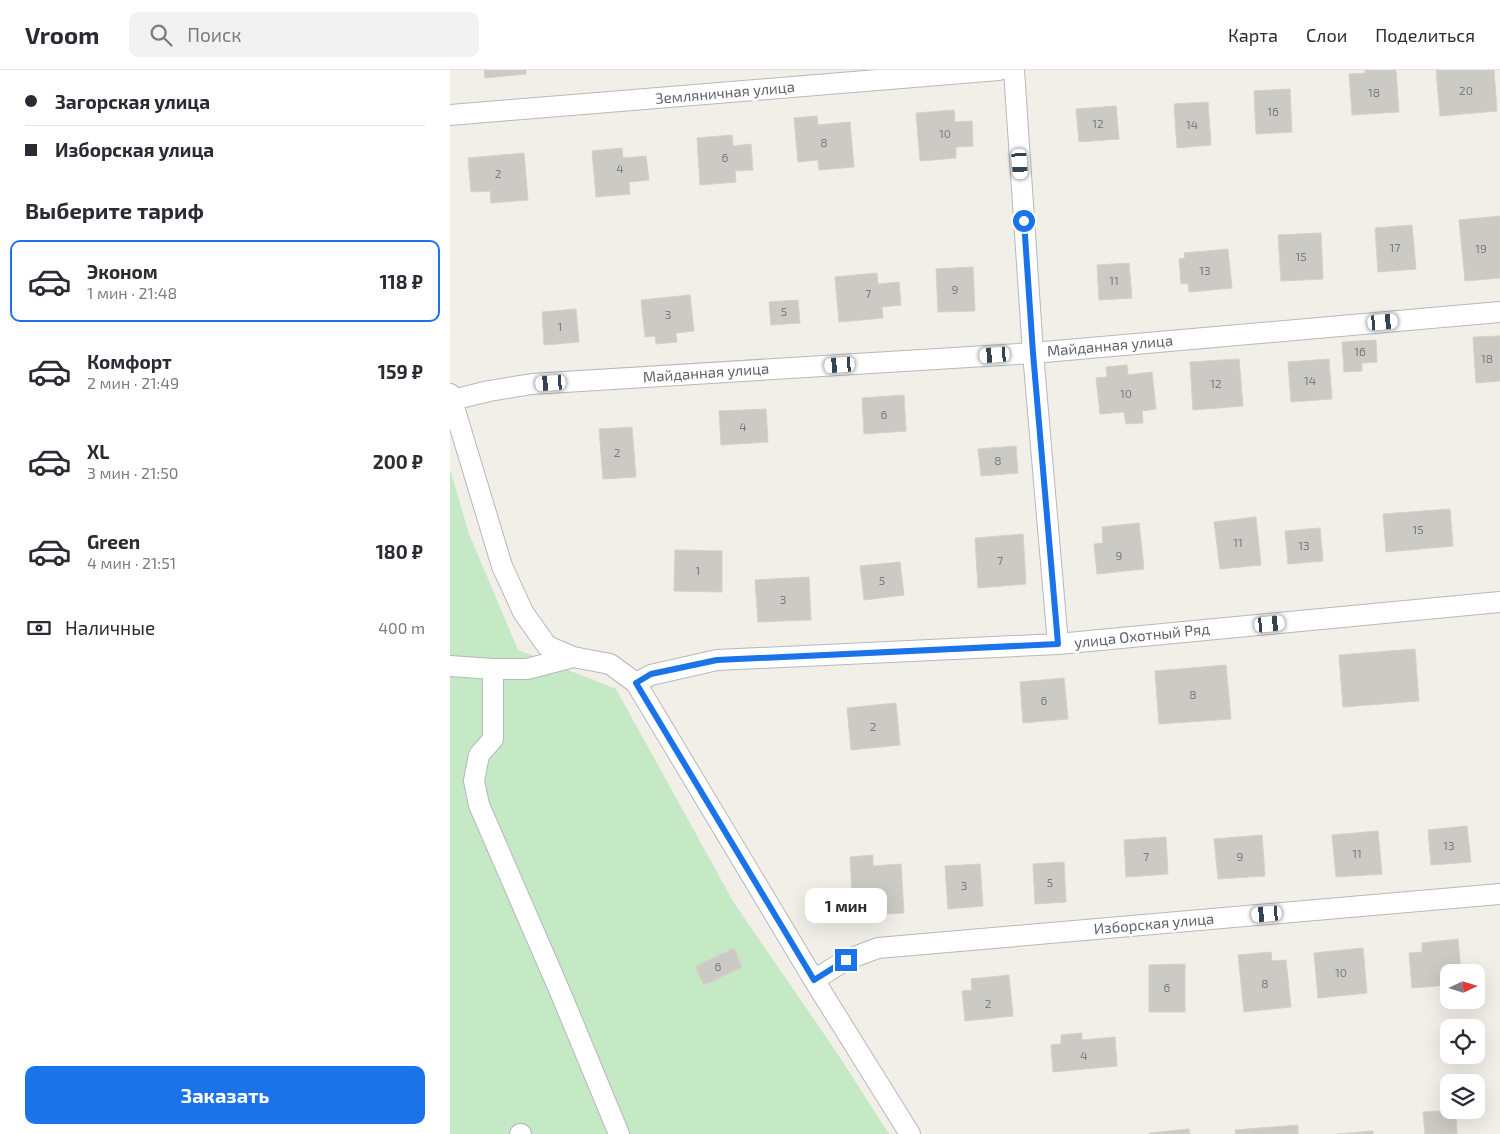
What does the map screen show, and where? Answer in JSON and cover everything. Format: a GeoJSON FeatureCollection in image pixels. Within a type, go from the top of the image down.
{"type":"FeatureCollection","features":[{"type":"Feature","properties":{"kind":"street","name":"Земляничная улица"},"geometry":{"type":"LineString","coordinates":[[450,115],[999,70]]}},
{"type":"Feature","properties":{"kind":"street"},"geometry":{"type":"LineString","coordinates":[[1014,70],[1033,353],[1058,644]]}},
{"type":"Feature","properties":{"kind":"street","name":"Майданная улица"},"geometry":{"type":"LineString","coordinates":[[451,397],[532,384],[1033,353],[1500,312]]}},
{"type":"Feature","properties":{"kind":"street"},"geometry":{"type":"LineString","coordinates":[[451,397],[502,566],[524,612],[547,646],[573,657],[610,664],[636,683],[814,980],[910,1134]]}},
{"type":"Feature","properties":{"kind":"street","name":"улица Охотный Ряд"},"geometry":{"type":"LineString","coordinates":[[636,683],[651,674],[717,660],[1058,644],[1500,602]]}},
{"type":"Feature","properties":{"kind":"street"},"geometry":{"type":"LineString","coordinates":[[450,666],[528,669],[573,657]]}},
{"type":"Feature","properties":{"kind":"street"},"geometry":{"type":"LineString","coordinates":[[493,669],[493,739],[479,755],[474,780],[479,805],[619,1134]]}},
{"type":"Feature","properties":{"kind":"street","name":"Изборская улица"},"geometry":{"type":"LineString","coordinates":[[814,980],[846,960],[878,948],[1500,894]]}},
{"type":"Feature","properties":{"kind":"green space"},"geometry":{"type":"Polygon","coordinates":[[[450,469],[469,534],[518,650],[616,689],[734,903],[837,1053],[889,1134],[450,1134],[450,469]]]}},
{"type":"Feature","properties":{"kind":"building"},"geometry":{"type":"Polygon","coordinates":[[[484,70],[526,70],[526,74],[485,78],[484,70]]]}},
{"type":"Feature","properties":{"kind":"building"},"geometry":{"type":"Polygon","coordinates":[[[1365,70],[1396,70],[1399,112],[1352,115],[1349,74],[1365,73],[1365,70]]]}},
{"type":"Feature","properties":{"kind":"building"},"geometry":{"type":"Polygon","coordinates":[[[1436,70],[1494,70],[1497,111],[1440,116],[1436,70]]]}},
{"type":"Feature","properties":{"kind":"building"},"geometry":{"type":"Polygon","coordinates":[[[1290,89],[1292,132],[1256,134],[1254,91],[1290,89]]]}},
{"type":"Feature","properties":{"kind":"building"},"geometry":{"type":"Polygon","coordinates":[[[1208,102],[1211,145],[1177,148],[1174,104],[1208,102]]]}},
{"type":"Feature","properties":{"kind":"building"},"geometry":{"type":"Polygon","coordinates":[[[1116,106],[1119,139],[1079,142],[1076,109],[1116,106]]]}},
{"type":"Feature","properties":{"kind":"building"},"geometry":{"type":"Polygon","coordinates":[[[954,110],[955,122],[972,121],[973,146],[956,147],[956,158],[920,161],[916,113],[954,110]]]}},
{"type":"Feature","properties":{"kind":"building"},"geometry":{"type":"Polygon","coordinates":[[[817,116],[818,125],[850,122],[854,167],[819,170],[818,160],[798,162],[794,118],[817,116]]]}},
{"type":"Feature","properties":{"kind":"building"},"geometry":{"type":"Polygon","coordinates":[[[732,135],[733,146],[751,144],[753,170],[735,171],[736,182],[700,185],[697,138],[732,135]]]}},
{"type":"Feature","properties":{"kind":"building"},"geometry":{"type":"Polygon","coordinates":[[[622,148],[623,158],[646,156],[649,180],[629,182],[630,194],[596,197],[592,151],[622,148]]]}},
{"type":"Feature","properties":{"kind":"building"},"geometry":{"type":"Polygon","coordinates":[[[524,153],[528,200],[491,203],[490,191],[471,192],[468,158],[524,153]]]}},
{"type":"Feature","properties":{"kind":"building"},"geometry":{"type":"Polygon","coordinates":[[[1500,216],[1500,278],[1465,281],[1459,220],[1500,216]]]}},
{"type":"Feature","properties":{"kind":"building"},"geometry":{"type":"Polygon","coordinates":[[[1412,225],[1416,269],[1378,272],[1375,228],[1412,225]]]}},
{"type":"Feature","properties":{"kind":"building"},"geometry":{"type":"Polygon","coordinates":[[[1321,233],[1323,279],[1281,281],[1278,235],[1321,233]]]}},
{"type":"Feature","properties":{"kind":"building"},"geometry":{"type":"Polygon","coordinates":[[[1228,249],[1232,288],[1189,292],[1188,283],[1181,284],[1179,259],[1185,258],[1184,253],[1228,249]]]}},
{"type":"Feature","properties":{"kind":"building"},"geometry":{"type":"Polygon","coordinates":[[[1129,263],[1132,298],[1099,300],[1097,265],[1129,263]]]}},
{"type":"Feature","properties":{"kind":"building"},"geometry":{"type":"Polygon","coordinates":[[[973,267],[975,311],[938,312],[936,269],[973,267]]]}},
{"type":"Feature","properties":{"kind":"building"},"geometry":{"type":"Polygon","coordinates":[[[877,273],[878,284],[899,282],[901,305],[882,307],[883,318],[839,322],[835,277],[877,273]]]}},
{"type":"Feature","properties":{"kind":"building"},"geometry":{"type":"Polygon","coordinates":[[[690,295],[694,331],[676,333],[677,342],[656,344],[655,336],[645,337],[641,300],[690,295]]]}},
{"type":"Feature","properties":{"kind":"building"},"geometry":{"type":"Polygon","coordinates":[[[798,300],[800,323],[771,325],[769,302],[798,300]]]}},
{"type":"Feature","properties":{"kind":"building"},"geometry":{"type":"Polygon","coordinates":[[[576,309],[579,342],[544,345],[542,312],[576,309]]]}},
{"type":"Feature","properties":{"kind":"building"},"geometry":{"type":"Polygon","coordinates":[[[1500,336],[1500,381],[1476,383],[1473,337],[1500,336]]]}},
{"type":"Feature","properties":{"kind":"building"},"geometry":{"type":"Polygon","coordinates":[[[1376,340],[1377,362],[1362,363],[1362,371],[1344,372],[1342,342],[1376,340]]]}},
{"type":"Feature","properties":{"kind":"building"},"geometry":{"type":"Polygon","coordinates":[[[1239,359],[1243,406],[1193,410],[1190,362],[1239,359]]]}},
{"type":"Feature","properties":{"kind":"building"},"geometry":{"type":"Polygon","coordinates":[[[1329,359],[1332,399],[1291,402],[1288,362],[1329,359]]]}},
{"type":"Feature","properties":{"kind":"building"},"geometry":{"type":"Polygon","coordinates":[[[1127,365],[1128,375],[1152,372],[1156,409],[1142,411],[1143,423],[1126,424],[1124,412],[1100,414],[1096,378],[1107,377],[1106,367],[1127,365]]]}},
{"type":"Feature","properties":{"kind":"building"},"geometry":{"type":"Polygon","coordinates":[[[904,395],[906,431],[864,434],[862,398],[904,395]]]}},
{"type":"Feature","properties":{"kind":"building"},"geometry":{"type":"Polygon","coordinates":[[[766,409],[768,442],[721,445],[719,411],[766,409]]]}},
{"type":"Feature","properties":{"kind":"building"},"geometry":{"type":"Polygon","coordinates":[[[632,427],[636,477],[603,479],[599,429],[632,427]]]}},
{"type":"Feature","properties":{"kind":"building"},"geometry":{"type":"Polygon","coordinates":[[[1016,446],[1018,473],[981,476],[978,449],[1016,446]]]}},
{"type":"Feature","properties":{"kind":"building"},"geometry":{"type":"Polygon","coordinates":[[[1450,509],[1453,546],[1386,552],[1383,514],[1450,509]]]}},
{"type":"Feature","properties":{"kind":"building"},"geometry":{"type":"Polygon","coordinates":[[[1256,517],[1261,565],[1220,569],[1214,522],[1256,517]]]}},
{"type":"Feature","properties":{"kind":"building"},"geometry":{"type":"Polygon","coordinates":[[[1139,523],[1144,569],[1097,574],[1094,544],[1103,543],[1102,527],[1139,523]]]}},
{"type":"Feature","properties":{"kind":"building"},"geometry":{"type":"Polygon","coordinates":[[[1320,528],[1323,561],[1288,564],[1285,531],[1320,528]]]}},
{"type":"Feature","properties":{"kind":"building"},"geometry":{"type":"Polygon","coordinates":[[[1023,534],[1026,584],[978,588],[975,538],[1023,534]]]}},
{"type":"Feature","properties":{"kind":"building"},"geometry":{"type":"Polygon","coordinates":[[[675,550],[722,551],[722,592],[674,591],[675,550]]]}},
{"type":"Feature","properties":{"kind":"building"},"geometry":{"type":"Polygon","coordinates":[[[900,562],[904,595],[864,600],[860,566],[900,562]]]}},
{"type":"Feature","properties":{"kind":"building"},"geometry":{"type":"Polygon","coordinates":[[[809,577],[811,620],[758,622],[755,580],[809,577]]]}},
{"type":"Feature","properties":{"kind":"building"},"geometry":{"type":"Polygon","coordinates":[[[1415,649],[1419,701],[1343,707],[1339,655],[1415,649]]]}},
{"type":"Feature","properties":{"kind":"building"},"geometry":{"type":"Polygon","coordinates":[[[1226,665],[1231,719],[1159,724],[1155,671],[1226,665]]]}},
{"type":"Feature","properties":{"kind":"building"},"geometry":{"type":"Polygon","coordinates":[[[1064,678],[1068,719],[1023,723],[1020,682],[1064,678]]]}},
{"type":"Feature","properties":{"kind":"building"},"geometry":{"type":"Polygon","coordinates":[[[896,703],[900,745],[851,750],[847,708],[896,703]]]}},
{"type":"Feature","properties":{"kind":"building"},"geometry":{"type":"Polygon","coordinates":[[[1467,826],[1471,862],[1431,865],[1428,830],[1467,826]]]}},
{"type":"Feature","properties":{"kind":"building"},"geometry":{"type":"Polygon","coordinates":[[[1378,831],[1382,874],[1336,877],[1332,835],[1378,831]]]}},
{"type":"Feature","properties":{"kind":"building"},"geometry":{"type":"Polygon","coordinates":[[[1262,835],[1265,876],[1218,879],[1214,839],[1262,835]]]}},
{"type":"Feature","properties":{"kind":"building"},"geometry":{"type":"Polygon","coordinates":[[[1166,837],[1168,874],[1126,877],[1124,840],[1166,837]]]}},
{"type":"Feature","properties":{"kind":"building"},"geometry":{"type":"Polygon","coordinates":[[[873,855],[873,866],[901,864],[904,913],[868,915],[868,909],[853,910],[850,857],[873,855]]]}},
{"type":"Feature","properties":{"kind":"building"},"geometry":{"type":"Polygon","coordinates":[[[1064,862],[1066,902],[1035,904],[1033,864],[1064,862]]]}},
{"type":"Feature","properties":{"kind":"building"},"geometry":{"type":"Polygon","coordinates":[[[980,864],[983,906],[948,909],[945,866],[980,864]]]}},
{"type":"Feature","properties":{"kind":"building"},"geometry":{"type":"Polygon","coordinates":[[[1458,939],[1460,964],[1440,964],[1440,986],[1412,988],[1409,953],[1422,952],[1422,943],[1458,939]]]}},
{"type":"Feature","properties":{"kind":"building"},"geometry":{"type":"Polygon","coordinates":[[[734,948],[742,967],[704,985],[695,967],[734,948]]]}},
{"type":"Feature","properties":{"kind":"building"},"geometry":{"type":"Polygon","coordinates":[[[1363,948],[1367,993],[1318,998],[1314,953],[1363,948]]]}},
{"type":"Feature","properties":{"kind":"building"},"geometry":{"type":"Polygon","coordinates":[[[1271,952],[1272,961],[1286,960],[1291,1007],[1244,1012],[1238,955],[1271,952]]]}},
{"type":"Feature","properties":{"kind":"building"},"geometry":{"type":"Polygon","coordinates":[[[1185,964],[1185,1012],[1149,1012],[1149,965],[1185,964]]]}},
{"type":"Feature","properties":{"kind":"building"},"geometry":{"type":"Polygon","coordinates":[[[1009,975],[1013,1016],[965,1021],[962,991],[972,990],[971,979],[1009,975]]]}},
{"type":"Feature","properties":{"kind":"building"},"geometry":{"type":"Polygon","coordinates":[[[1082,1033],[1082,1040],[1115,1037],[1117,1066],[1053,1072],[1051,1045],[1061,1044],[1061,1035],[1082,1033]]]}},
{"type":"Feature","properties":{"kind":"building"},"geometry":{"type":"Polygon","coordinates":[[[1440,1111],[1440,1119],[1456,1119],[1457,1134],[1425,1134],[1423,1112],[1440,1111]]]}},
{"type":"Feature","properties":{"kind":"building"},"geometry":{"type":"Polygon","coordinates":[[[1298,1125],[1298,1134],[1236,1134],[1235,1130],[1298,1125]]]}},
{"type":"Feature","properties":{"kind":"building"},"geometry":{"type":"Polygon","coordinates":[[[1189,1129],[1190,1134],[1149,1134],[1149,1133],[1189,1129]]]}},
{"type":"Feature","properties":{"kind":"building"},"geometry":{"type":"Polygon","coordinates":[[[1373,1131],[1373,1134],[1337,1134],[1373,1131]]]}},
{"type":"Feature","properties":{"kind":"route"},"geometry":{"type":"LineString","coordinates":[[846,960],[814,980],[636,683],[651,674],[717,660],[1058,644],[1033,353],[1024,221]]}}]}
